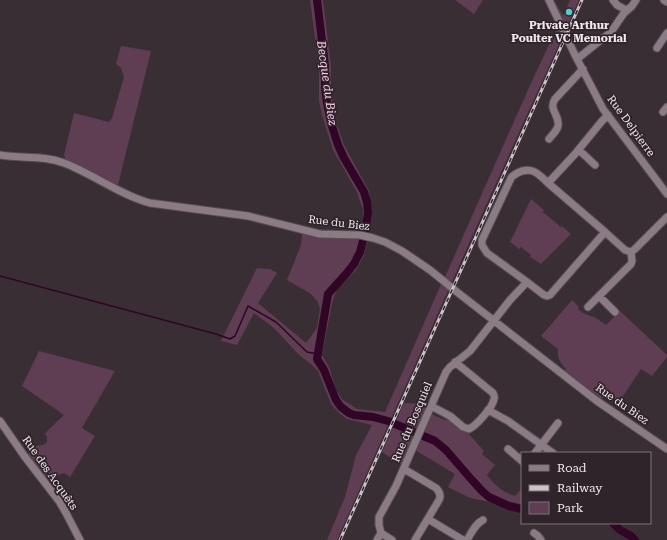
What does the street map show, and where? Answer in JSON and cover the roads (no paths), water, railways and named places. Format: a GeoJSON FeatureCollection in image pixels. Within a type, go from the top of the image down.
{"type":"FeatureCollection","features":[{"type":"Feature","properties":{"kind":"street","name":"Rue Delpierre"},"geometry":{"type":"LineString","coordinates":[[549,0],[577,59],[608,115],[666,190]]}},
{"type":"Feature","properties":{"kind":"street"},"geometry":{"type":"LineString","coordinates":[[613,0],[617,5],[626,10]]}},
{"type":"Feature","properties":{"kind":"street"},"geometry":{"type":"LineString","coordinates":[[577,59],[612,32],[626,10],[631,7],[636,0]]}},
{"type":"Feature","properties":{"kind":"street"},"geometry":{"type":"LineString","coordinates":[[657,48],[667,33]]}},
{"type":"Feature","properties":{"kind":"street"},"geometry":{"type":"LineString","coordinates":[[549,139],[555,132],[558,124],[552,103],[583,69]]}},
{"type":"Feature","properties":{"kind":"street"},"geometry":{"type":"LineString","coordinates":[[548,183],[579,150],[608,115]]}},
{"type":"Feature","properties":{"kind":"street"},"geometry":{"type":"LineString","coordinates":[[579,150],[595,165]]}},
{"type":"Feature","properties":{"kind":"street","name":"Rue du Biez"},"geometry":{"type":"LineString","coordinates":[[0,155],[60,161],[134,198],[150,203],[254,217],[320,234],[368,237],[393,246],[425,266],[596,401],[667,449]]}},
{"type":"Feature","properties":{"kind":"street"},"geometry":{"type":"LineString","coordinates":[[588,307],[631,264],[632,261],[630,252],[536,172],[526,170],[512,176],[482,242],[485,252],[545,296],[550,295],[605,232]]}},
{"type":"Feature","properties":{"kind":"street"},"geometry":{"type":"LineString","coordinates":[[630,252],[635,249],[667,217]]}},
{"type":"Feature","properties":{"kind":"street","name":"Rue du Bosquiel"},"geometry":{"type":"LineString","coordinates":[[382,532],[379,517],[404,469],[446,372],[455,362],[470,351],[510,300],[527,282]]}},
{"type":"Feature","properties":{"kind":"street"},"geometry":{"type":"LineString","coordinates":[[599,296],[615,312]]}},
{"type":"Feature","properties":{"kind":"street"},"geometry":{"type":"LineString","coordinates":[[431,406],[450,416],[467,429],[474,427],[494,401],[494,395],[455,362]]}},
{"type":"Feature","properties":{"kind":"street"},"geometry":{"type":"LineString","coordinates":[[488,410],[508,421],[552,452]]}},
{"type":"Feature","properties":{"kind":"street","name":"Rue des Acquêts"},"geometry":{"type":"LineString","coordinates":[[0,421],[25,457],[59,501],[80,540]]}},
{"type":"Feature","properties":{"kind":"street"},"geometry":{"type":"LineString","coordinates":[[536,452],[558,423]]}},
{"type":"Feature","properties":{"kind":"street"},"geometry":{"type":"LineString","coordinates":[[508,449],[521,460]]}},
{"type":"Feature","properties":{"kind":"street"},"geometry":{"type":"LineString","coordinates":[[404,469],[439,491],[440,498],[415,540]]}},
{"type":"Feature","properties":{"kind":"street"},"geometry":{"type":"LineString","coordinates":[[428,519],[463,540]]}},
{"type":"Feature","properties":{"kind":"street"},"geometry":{"type":"LineString","coordinates":[[467,540],[478,522],[483,520]]}},
{"type":"Feature","properties":{"kind":"street"},"geometry":{"type":"LineString","coordinates":[[377,540],[382,532],[392,540]]}},
{"type":"Feature","properties":{"kind":"street"},"geometry":{"type":"LineString","coordinates":[[534,533],[541,540]]}},
{"type":"Feature","properties":{"kind":"waterway","name":"Becque du Biez"},"geometry":{"type":"LineString","coordinates":[[317,0],[325,66],[325,87],[331,123],[344,158],[364,192],[368,213],[360,252],[354,264],[328,294],[317,359],[324,370],[336,400],[341,407],[349,413],[388,421],[435,441],[446,450],[489,497],[509,506],[521,509]]}},
{"type":"Feature","properties":{"kind":"waterway"},"geometry":{"type":"LineString","coordinates":[[0,276],[230,339],[235,336],[248,306],[276,322],[307,352],[318,354]]}},
{"type":"Feature","properties":{"kind":"waterway","name":"Becque du Biez"},"geometry":{"type":"LineString","coordinates":[[614,524],[635,540]]}},
{"type":"Feature","properties":{"kind":"railway"},"geometry":{"type":"LineString","coordinates":[[340,540],[582,0]]}},
{"type":"Feature","properties":{"kind":"place","name":"Private Arthur Poulter VC Memorial"},"geometry":{"type":"Point","coordinates":[569,12]}}]}
